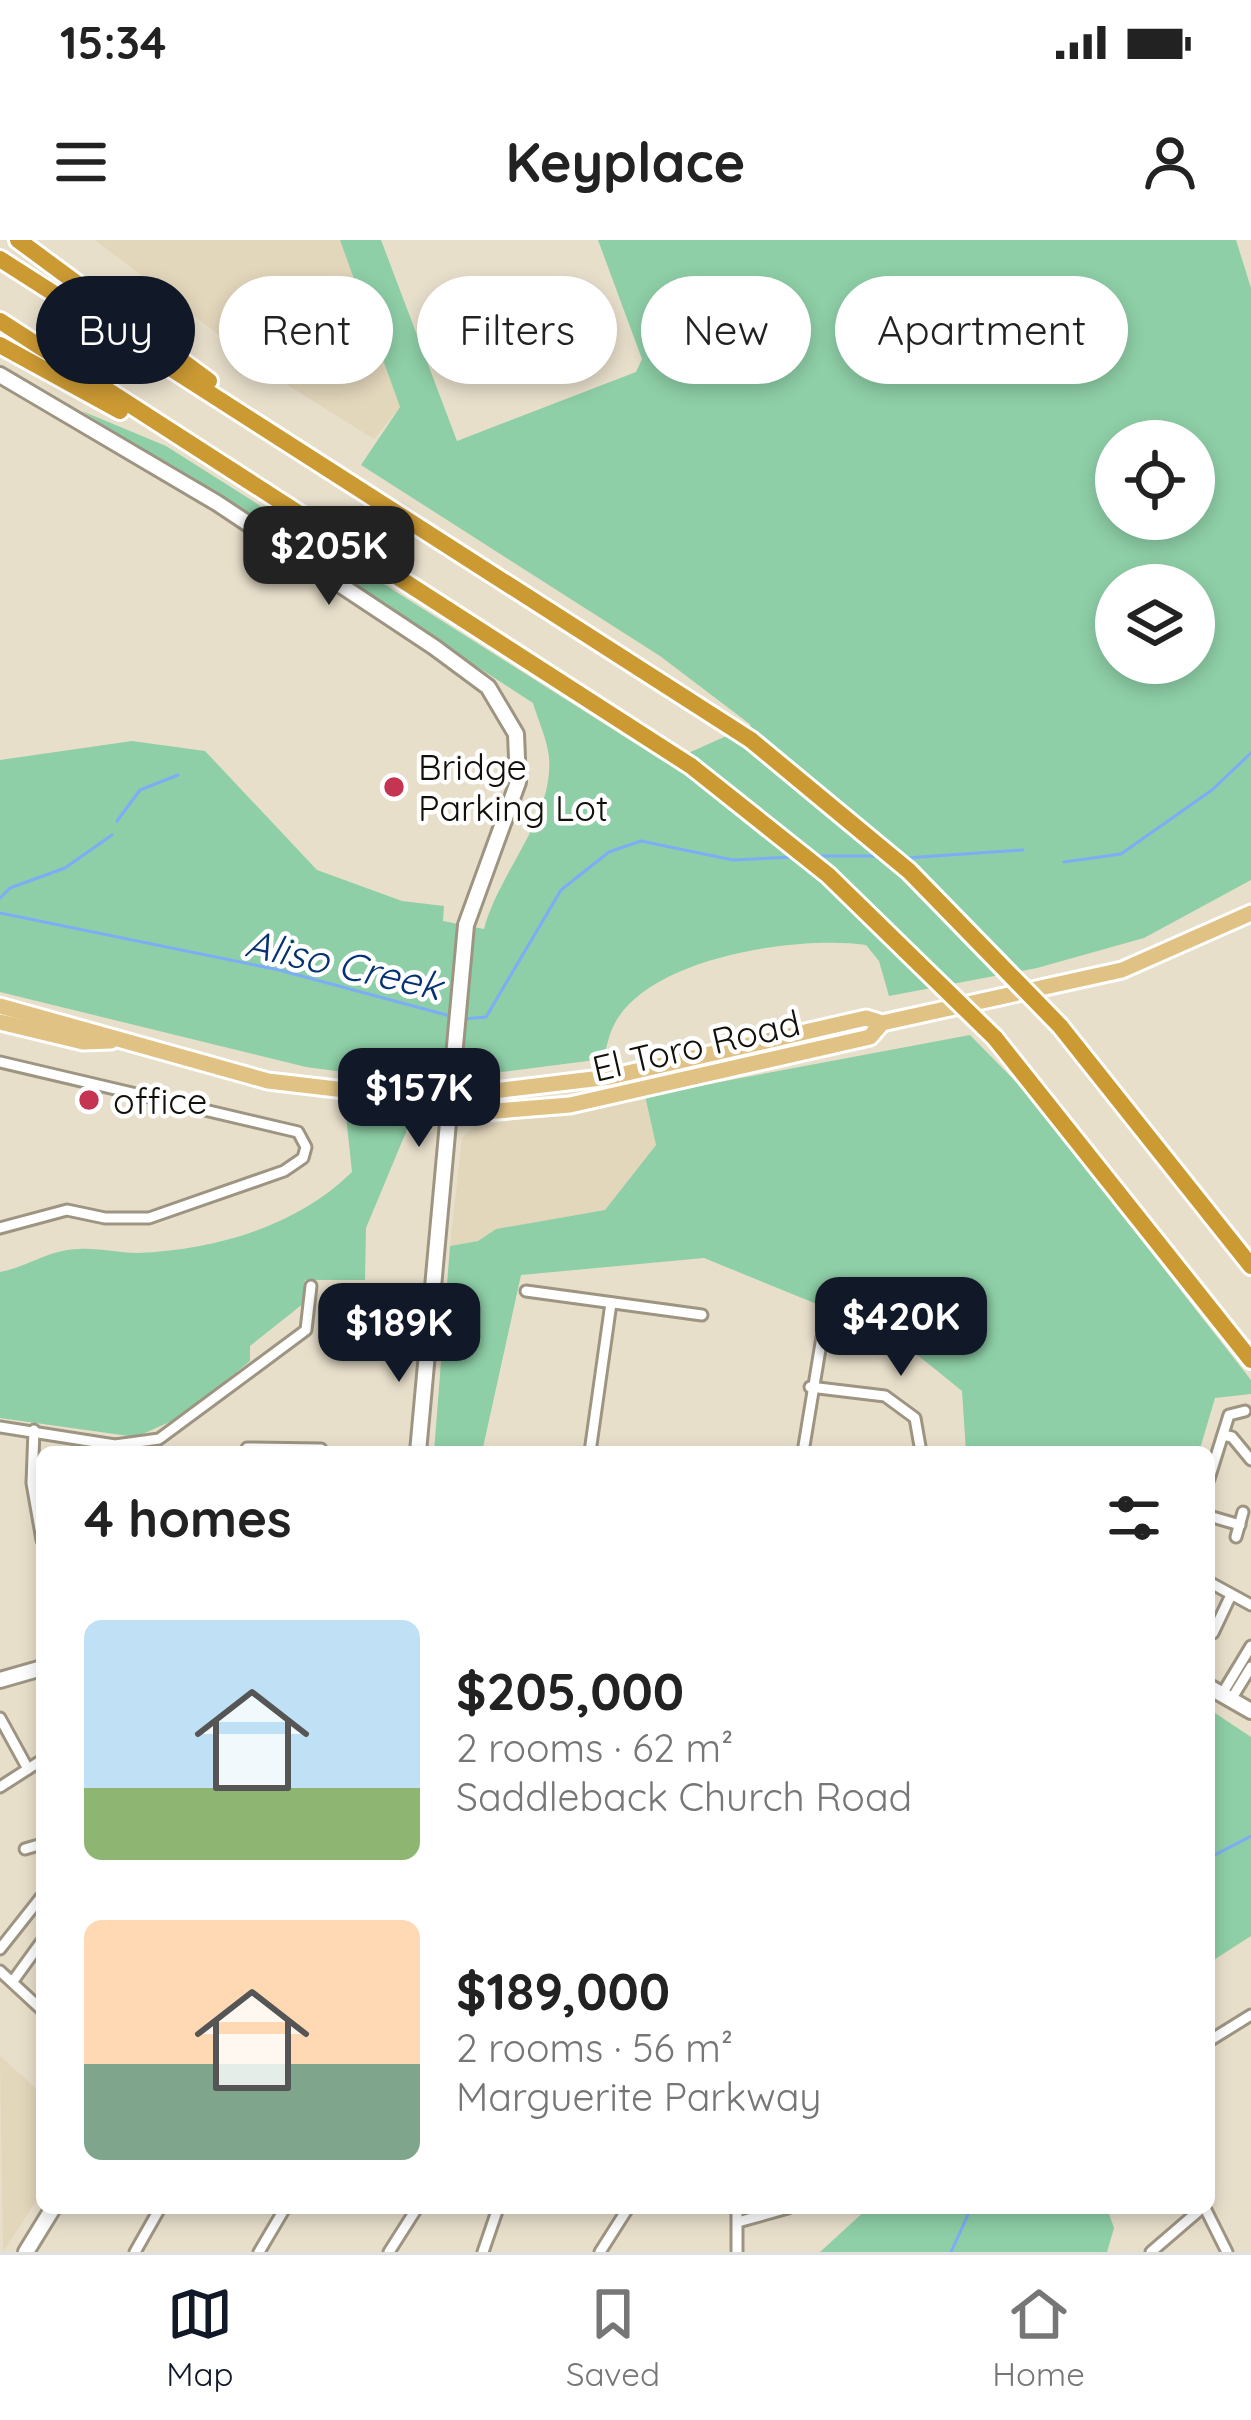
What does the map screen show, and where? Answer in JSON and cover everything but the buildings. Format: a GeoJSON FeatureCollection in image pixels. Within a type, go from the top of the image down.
{"type":"FeatureCollection","features":[{"type":"Feature","properties":{"kind":"highway"},"geometry":{"type":"LineString","coordinates":[[18,240],[340,477]]}},
{"type":"Feature","properties":{"kind":"highway"},"geometry":{"type":"LineString","coordinates":[[0,259],[751,740],[909,872],[1060,1026],[1251,1266]]}},
{"type":"Feature","properties":{"kind":"highway"},"geometry":{"type":"LineString","coordinates":[[0,321],[691,766],[828,874],[995,1038],[1251,1360]]}},
{"type":"Feature","properties":{"kind":"highway"},"geometry":{"type":"LineString","coordinates":[[0,345],[226,467]]}},
{"type":"Feature","properties":{"kind":"main road"},"geometry":{"type":"LineString","coordinates":[[0,376],[217,503],[434,647],[500,699],[516,734],[518,782],[466,925],[419,1446]]}},
{"type":"Feature","properties":{"kind":"main road","name":"El Toro Road"},"geometry":{"type":"LineString","coordinates":[[0,1022],[83,1042],[114,1041],[311,1089],[448,1102],[468,1094],[610,1077],[866,1018],[882,1023],[1122,970],[1251,913]]}},
{"type":"Feature","properties":{"kind":"main road","name":"El Toro Road"},"geometry":{"type":"LineString","coordinates":[[0,1006],[89,1027],[114,1041]]}},
{"type":"Feature","properties":{"kind":"main road"},"geometry":{"type":"LineString","coordinates":[[0,1680],[36,1669]]}},
{"type":"Feature","properties":{"kind":"main road"},"geometry":{"type":"LineString","coordinates":[[1221,1693],[1251,1711]]}},
{"type":"Feature","properties":{"kind":"main road"},"geometry":{"type":"LineString","coordinates":[[26,2252],[49,2214]]}},
{"type":"Feature","properties":{"kind":"street"},"geometry":{"type":"LineString","coordinates":[[0,1062],[298,1132],[306,1147],[298,1162],[262,1181],[149,1218],[105,1218],[67,1210],[0,1228]]}},
{"type":"Feature","properties":{"kind":"street"},"geometry":{"type":"LineString","coordinates":[[115,1446],[159,1439],[309,1327],[311,1286]]}},
{"type":"Feature","properties":{"kind":"street"},"geometry":{"type":"LineString","coordinates":[[526,1291],[702,1315]]}},
{"type":"Feature","properties":{"kind":"street"},"geometry":{"type":"LineString","coordinates":[[591,1446],[611,1303]]}},
{"type":"Feature","properties":{"kind":"street"},"geometry":{"type":"LineString","coordinates":[[803,1446],[822,1337]]}},
{"type":"Feature","properties":{"kind":"street"},"geometry":{"type":"LineString","coordinates":[[810,1388],[891,1399],[915,1418],[920,1446]]}},
{"type":"Feature","properties":{"kind":"street"},"geometry":{"type":"LineString","coordinates":[[1215,1459],[1229,1415],[1245,1411]]}},
{"type":"Feature","properties":{"kind":"street"},"geometry":{"type":"LineString","coordinates":[[0,1427],[34,1430],[94,1446]]}},
{"type":"Feature","properties":{"kind":"street"},"geometry":{"type":"LineString","coordinates":[[34,1430],[36,1506]]}},
{"type":"Feature","properties":{"kind":"street"},"geometry":{"type":"LineString","coordinates":[[1222,1435],[1232,1437],[1251,1460]]}},
{"type":"Feature","properties":{"kind":"street"},"geometry":{"type":"LineString","coordinates":[[159,1439],[161,1446]]}},
{"type":"Feature","properties":{"kind":"street"},"geometry":{"type":"LineString","coordinates":[[1236,1537],[1243,1512]]}},
{"type":"Feature","properties":{"kind":"street"},"geometry":{"type":"LineString","coordinates":[[1215,1518],[1240,1525]]}},
{"type":"Feature","properties":{"kind":"street"},"geometry":{"type":"LineString","coordinates":[[1215,1585],[1251,1605]]}},
{"type":"Feature","properties":{"kind":"street"},"geometry":{"type":"LineString","coordinates":[[1215,1625],[1232,1594]]}},
{"type":"Feature","properties":{"kind":"street"},"geometry":{"type":"LineString","coordinates":[[1215,1634],[1224,1639]]}},
{"type":"Feature","properties":{"kind":"street"},"geometry":{"type":"LineString","coordinates":[[1221,1693],[1251,1646]]}},
{"type":"Feature","properties":{"kind":"street"},"geometry":{"type":"LineString","coordinates":[[1221,1693],[1251,1667]]}},
{"type":"Feature","properties":{"kind":"street"},"geometry":{"type":"LineString","coordinates":[[0,1718],[28,1769]]}},
{"type":"Feature","properties":{"kind":"street"},"geometry":{"type":"LineString","coordinates":[[0,1787],[36,1764]]}},
{"type":"Feature","properties":{"kind":"street"},"geometry":{"type":"LineString","coordinates":[[25,1849],[36,1846]]}},
{"type":"Feature","properties":{"kind":"street"},"geometry":{"type":"LineString","coordinates":[[0,1949],[36,1904]]}},
{"type":"Feature","properties":{"kind":"street"},"geometry":{"type":"LineString","coordinates":[[13,1981],[36,1949]]}},
{"type":"Feature","properties":{"kind":"street"},"geometry":{"type":"LineString","coordinates":[[0,1971],[36,2004]]}},
{"type":"Feature","properties":{"kind":"street"},"geometry":{"type":"LineString","coordinates":[[1215,2037],[1251,2015]]}},
{"type":"Feature","properties":{"kind":"street"},"geometry":{"type":"LineString","coordinates":[[135,2252],[157,2214]]}},
{"type":"Feature","properties":{"kind":"street"},"geometry":{"type":"LineString","coordinates":[[259,2252],[281,2214]]}},
{"type":"Feature","properties":{"kind":"street"},"geometry":{"type":"LineString","coordinates":[[389,2252],[413,2214]]}},
{"type":"Feature","properties":{"kind":"street"},"geometry":{"type":"LineString","coordinates":[[483,2252],[496,2214]]}},
{"type":"Feature","properties":{"kind":"street"},"geometry":{"type":"LineString","coordinates":[[600,2252],[624,2214]]}},
{"type":"Feature","properties":{"kind":"street"},"geometry":{"type":"LineString","coordinates":[[737,2214],[737,2252]]}},
{"type":"Feature","properties":{"kind":"street"},"geometry":{"type":"LineString","coordinates":[[738,2222],[767,2214]]}},
{"type":"Feature","properties":{"kind":"street"},"geometry":{"type":"LineString","coordinates":[[1151,2252],[1196,2214]]}},
{"type":"Feature","properties":{"kind":"street"},"geometry":{"type":"LineString","coordinates":[[1206,2214],[1227,2252]]}},
{"type":"Feature","properties":{"kind":"shaded area"},"geometry":{"type":"Polygon","coordinates":[[[95,240],[340,240],[353,276],[219,276],[219,335],[195,317],[195,276],[142,276],[95,240]]]}},
{"type":"Feature","properties":{"kind":"shaded area"},"geometry":{"type":"Polygon","coordinates":[[[286,384],[392,384],[400,407],[374,439],[286,384]]]}},
{"type":"Feature","properties":{"kind":"shaded area"},"geometry":{"type":"Polygon","coordinates":[[[645,1096],[656,1145],[605,1210],[496,1229],[478,1241],[450,1246],[462,1138],[471,1128],[645,1096]]]}},
{"type":"Feature","properties":{"kind":"shaded area"},"geometry":{"type":"Polygon","coordinates":[[[0,2056],[36,2089],[36,2201],[3,2252],[0,2056]]]}},
{"type":"Feature","properties":{"kind":"green space"},"geometry":{"type":"Polygon","coordinates":[[[340,240],[381,240],[417,335],[417,384],[435,384],[457,441],[605,384],[617,384],[617,379],[636,372],[641,361],[641,384],[811,384],[811,276],[641,276],[641,356],[617,291],[617,276],[611,276],[598,240],[1236,240],[1251,288],[1251,880],[1144,938],[1037,968],[889,996],[879,961],[866,945],[803,944],[728,956],[692,967],[633,1000],[613,1027],[603,1059],[502,1072],[427,1063],[417,1082],[306,1067],[0,992],[0,760],[132,741],[205,751],[317,870],[402,901],[444,906],[443,921],[484,929],[535,823],[548,780],[548,750],[533,703],[82,411],[166,446],[666,763],[751,725],[660,656],[361,465],[400,407],[392,384],[393,276],[353,276],[340,240]]]}},
{"type":"Feature","properties":{"kind":"green space"},"geometry":{"type":"Polygon","coordinates":[[[970,1035],[1023,1089],[1251,1380],[1251,1394],[1215,1398],[1201,1446],[966,1446],[962,1391],[893,1335],[704,1258],[521,1275],[483,1446],[434,1446],[450,1246],[478,1241],[496,1229],[605,1210],[656,1145],[645,1096],[970,1035]]]}},
{"type":"Feature","properties":{"kind":"green space"},"geometry":{"type":"Polygon","coordinates":[[[346,1116],[411,1120],[366,1228],[365,1280],[305,1280],[304,1303],[250,1346],[250,1361],[183,1416],[136,1437],[0,1418],[0,1272],[69,1250],[137,1253],[195,1247],[280,1221],[352,1172],[346,1116]]]}},
{"type":"Feature","properties":{"kind":"green space"},"geometry":{"type":"Polygon","coordinates":[[[1215,1713],[1251,1737],[1251,1936],[1215,1959],[1215,1713]]]}},
{"type":"Feature","properties":{"kind":"green space"},"geometry":{"type":"Polygon","coordinates":[[[861,2214],[1109,2214],[1114,2228],[1107,2252],[820,2252],[861,2214]]]}},
{"type":"Feature","properties":{"kind":"waterway","name":"Aliso Creek"},"geometry":{"type":"LineString","coordinates":[[1064,862],[1121,854],[1212,790],[1251,753]]}},
{"type":"Feature","properties":{"kind":"waterway"},"geometry":{"type":"LineString","coordinates":[[117,821],[140,790],[178,775]]}},
{"type":"Feature","properties":{"kind":"waterway"},"geometry":{"type":"LineString","coordinates":[[0,898],[10,888],[65,868],[112,835]]}},
{"type":"Feature","properties":{"kind":"waterway","name":"Aliso Creek"},"geometry":{"type":"LineString","coordinates":[[463,1019],[486,1017],[561,890],[609,852],[641,841],[733,860],[794,857]]}},
{"type":"Feature","properties":{"kind":"waterway","name":"Aliso Creek"},"geometry":{"type":"LineString","coordinates":[[906,858],[1023,850]]}},
{"type":"Feature","properties":{"kind":"waterway","name":"Aliso Creek"},"geometry":{"type":"LineString","coordinates":[[816,856],[878,856]]}},
{"type":"Feature","properties":{"kind":"waterway","name":"Aliso Creek"},"geometry":{"type":"LineString","coordinates":[[0,913],[279,970],[454,1017]]}},
{"type":"Feature","properties":{"kind":"waterway"},"geometry":{"type":"LineString","coordinates":[[1215,1855],[1251,1836]]}},
{"type":"Feature","properties":{"kind":"waterway"},"geometry":{"type":"LineString","coordinates":[[951,2252],[968,2214]]}},
{"type":"Feature","properties":{"kind":"place","name":"Bridge Parking Lot"},"geometry":{"type":"Point","coordinates":[394,787]}},
{"type":"Feature","properties":{"kind":"place","name":"office"},"geometry":{"type":"Point","coordinates":[89,1100]}}]}
